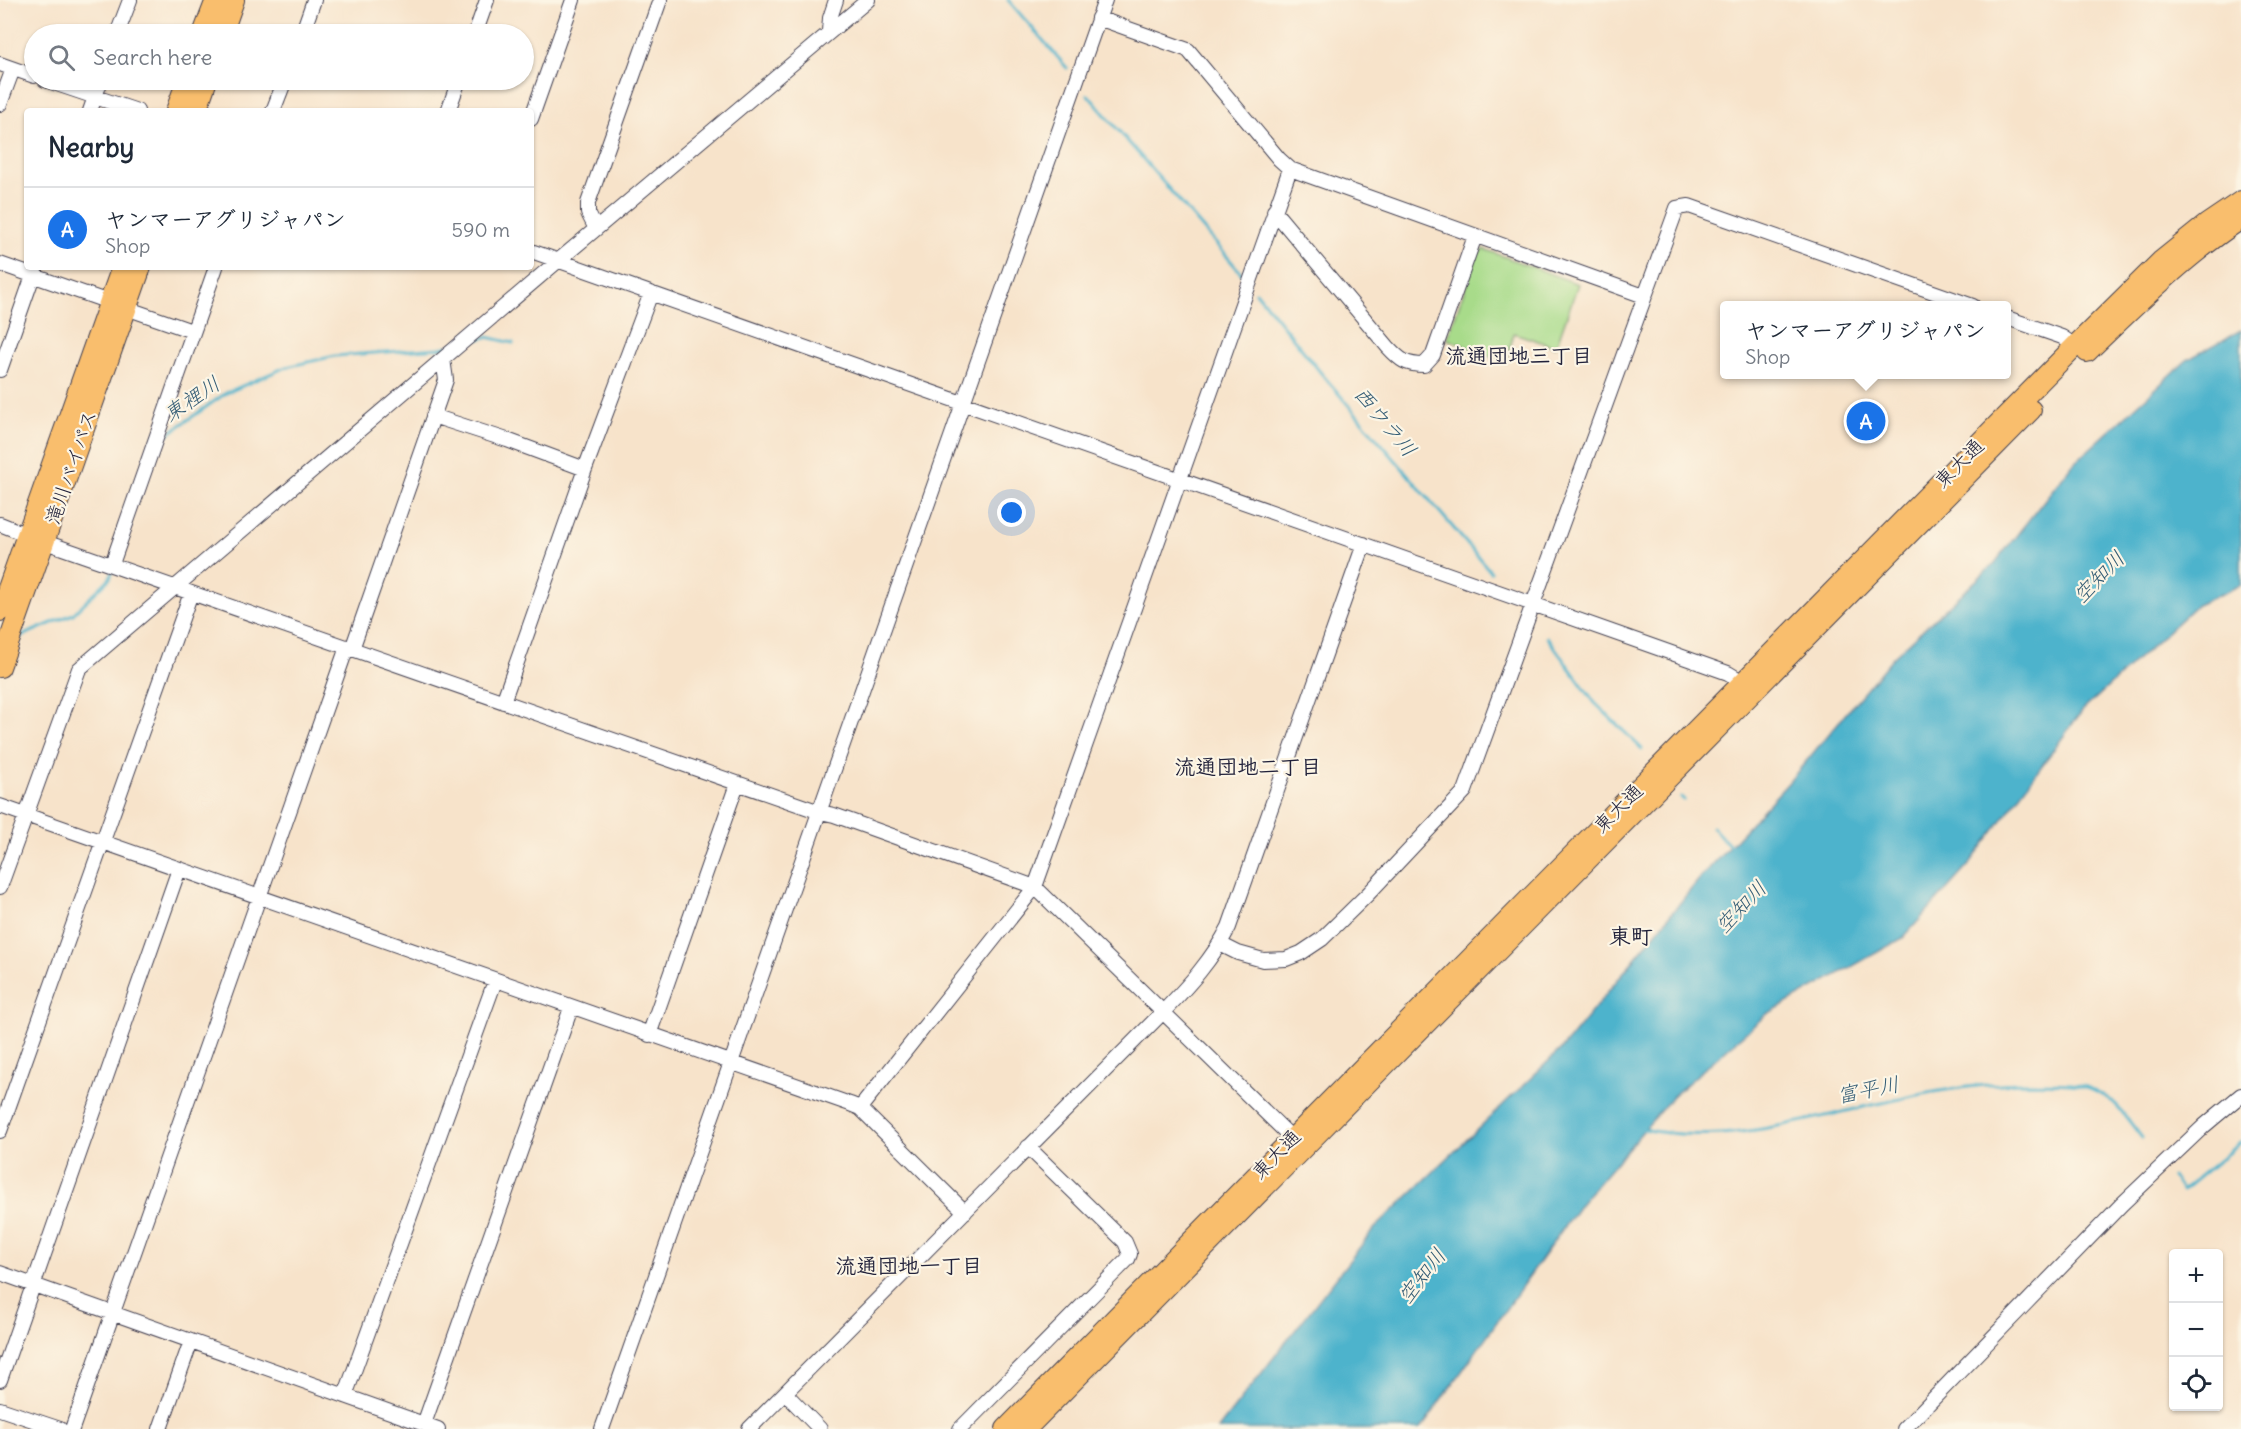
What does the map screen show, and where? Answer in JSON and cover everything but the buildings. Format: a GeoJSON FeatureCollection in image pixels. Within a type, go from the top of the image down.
{"type":"FeatureCollection","features":[{"type":"Feature","properties":{"kind":"highway"},"geometry":{"type":"LineString","coordinates":[[207,24],[216,0]]}},
{"type":"Feature","properties":{"kind":"highway"},"geometry":{"type":"LineString","coordinates":[[226,24],[234,0]]}},
{"type":"Feature","properties":{"kind":"highway"},"geometry":{"type":"LineString","coordinates":[[177,108],[183,90]]}},
{"type":"Feature","properties":{"kind":"highway"},"geometry":{"type":"LineString","coordinates":[[197,108],[203,90]]}},
{"type":"Feature","properties":{"kind":"highway","name":"東大通"},"geometry":{"type":"LineString","coordinates":[[1006,1429],[1297,1144],[2081,349],[2161,261],[2207,224],[2241,201]]}},
{"type":"Feature","properties":{"kind":"highway","name":"東大通"},"geometry":{"type":"LineString","coordinates":[[2081,349],[2168,274],[2241,219]]}},
{"type":"Feature","properties":{"kind":"highway","name":"滝川バイパス"},"geometry":{"type":"LineString","coordinates":[[0,667],[45,542],[118,305],[122,270]]}},
{"type":"Feature","properties":{"kind":"highway","name":"滝川バイパス"},"geometry":{"type":"LineString","coordinates":[[0,611],[27,533],[118,305],[139,270]]}},
{"type":"Feature","properties":{"kind":"highway","name":"東大通"},"geometry":{"type":"LineString","coordinates":[[1026,1429],[1297,1144]]}},
{"type":"Feature","properties":{"kind":"street"},"geometry":{"type":"LineString","coordinates":[[121,24],[130,0]]}},
{"type":"Feature","properties":{"kind":"street"},"geometry":{"type":"LineString","coordinates":[[306,24],[314,0]]}},
{"type":"Feature","properties":{"kind":"street"},"geometry":{"type":"LineString","coordinates":[[479,24],[487,0]]}},
{"type":"Feature","properties":{"kind":"street"},"geometry":{"type":"LineString","coordinates":[[534,110],[573,0]]}},
{"type":"Feature","properties":{"kind":"street"},"geometry":{"type":"LineString","coordinates":[[596,229],[588,213],[588,203],[660,0]]}},
{"type":"Feature","properties":{"kind":"street"},"geometry":{"type":"LineString","coordinates":[[830,32],[830,18],[836,0]]}},
{"type":"Feature","properties":{"kind":"street"},"geometry":{"type":"LineString","coordinates":[[0,886],[80,669],[868,0]]}},
{"type":"Feature","properties":{"kind":"street"},"geometry":{"type":"LineString","coordinates":[[602,1429],[1105,0]]}},
{"type":"Feature","properties":{"kind":"street"},"geometry":{"type":"LineString","coordinates":[[1098,18],[1188,50],[1290,170],[1644,296]]}},
{"type":"Feature","properties":{"kind":"street"},"geometry":{"type":"LineString","coordinates":[[0,104],[6,67],[24,73]]}},
{"type":"Feature","properties":{"kind":"street"},"geometry":{"type":"LineString","coordinates":[[74,90],[128,108]]}},
{"type":"Feature","properties":{"kind":"street"},"geometry":{"type":"LineString","coordinates":[[91,108],[97,90]]}},
{"type":"Feature","properties":{"kind":"street"},"geometry":{"type":"LineString","coordinates":[[274,108],[281,90]]}},
{"type":"Feature","properties":{"kind":"street"},"geometry":{"type":"LineString","coordinates":[[449,108],[455,90]]}},
{"type":"Feature","properties":{"kind":"street"},"geometry":{"type":"LineString","coordinates":[[860,1108],[1035,887],[1290,170]]}},
{"type":"Feature","properties":{"kind":"street"},"geometry":{"type":"LineString","coordinates":[[1220,944],[1238,953],[1263,960],[1286,959],[1301,953],[1330,932],[1465,792],[1677,208],[1689,206],[1958,301]]}},
{"type":"Feature","properties":{"kind":"street"},"geometry":{"type":"LineString","coordinates":[[1274,211],[1388,347],[1402,362],[1414,365],[1424,364],[1433,355],[1475,236]]}},
{"type":"Feature","properties":{"kind":"street"},"geometry":{"type":"LineString","coordinates":[[534,252],[1728,673],[1749,686]]}},
{"type":"Feature","properties":{"kind":"street"},"geometry":{"type":"LineString","coordinates":[[0,264],[24,269]]}},
{"type":"Feature","properties":{"kind":"street"},"geometry":{"type":"LineString","coordinates":[[112,564],[215,270]]}},
{"type":"Feature","properties":{"kind":"street"},"geometry":{"type":"LineString","coordinates":[[0,370],[35,271],[118,305],[192,331]]}},
{"type":"Feature","properties":{"kind":"street"},"geometry":{"type":"LineString","coordinates":[[503,702],[585,469],[651,293]]}},
{"type":"Feature","properties":{"kind":"street"},"geometry":{"type":"LineString","coordinates":[[2011,319],[2062,337],[2081,349]]}},
{"type":"Feature","properties":{"kind":"street"},"geometry":{"type":"LineString","coordinates":[[72,1429],[258,897],[446,380],[443,359]]}},
{"type":"Feature","properties":{"kind":"street"},"geometry":{"type":"LineString","coordinates":[[433,416],[585,469]]}},
{"type":"Feature","properties":{"kind":"street"},"geometry":{"type":"LineString","coordinates":[[0,524],[45,542],[737,784],[834,815],[1035,887],[1297,1144]]}},
{"type":"Feature","properties":{"kind":"street"},"geometry":{"type":"LineString","coordinates":[[749,1429],[1163,1012],[1198,975],[1220,944],[1229,927],[1364,544]]}},
{"type":"Feature","properties":{"kind":"street"},"geometry":{"type":"LineString","coordinates":[[0,1131],[191,593]]}},
{"type":"Feature","properties":{"kind":"street"},"geometry":{"type":"LineString","coordinates":[[649,1035],[737,784]]}},
{"type":"Feature","properties":{"kind":"street"},"geometry":{"type":"LineString","coordinates":[[0,806],[860,1108],[965,1212]]}},
{"type":"Feature","properties":{"kind":"street"},"geometry":{"type":"LineString","coordinates":[[0,1380],[179,869]]}},
{"type":"Feature","properties":{"kind":"street"},"geometry":{"type":"LineString","coordinates":[[345,1396],[495,981]]}},
{"type":"Feature","properties":{"kind":"street"},"geometry":{"type":"LineString","coordinates":[[0,1274],[431,1427],[571,1008]]}},
{"type":"Feature","properties":{"kind":"street"},"geometry":{"type":"LineString","coordinates":[[1904,1429],[2122,1204],[2204,1125],[2241,1095]]}},
{"type":"Feature","properties":{"kind":"street"},"geometry":{"type":"LineString","coordinates":[[960,1429],[1128,1259],[1130,1254],[1125,1242],[1028,1147]]}},
{"type":"Feature","properties":{"kind":"street"},"geometry":{"type":"LineString","coordinates":[[160,1429],[191,1341]]}},
{"type":"Feature","properties":{"kind":"street"},"geometry":{"type":"LineString","coordinates":[[785,1393],[820,1429]]}},
{"type":"Feature","properties":{"kind":"street"},"geometry":{"type":"LineString","coordinates":[[0,1409],[60,1429]]}},
{"type":"Feature","properties":{"kind":"green space"},"geometry":{"type":"Polygon","coordinates":[[[1484,249],[1578,284],[1556,347],[1514,333],[1506,363],[1447,339],[1477,254],[1484,249]]]}},
{"type":"Feature","properties":{"kind":"water","name":"空知川"},"geometry":{"type":"Polygon","coordinates":[[[2241,330],[2241,585],[2195,606],[2082,711],[1968,866],[1903,938],[1767,1014],[1673,1096],[1581,1203],[1421,1429],[1218,1429],[1374,1229],[1563,1047],[1701,877],[1788,783],[1893,657],[1994,564],[2072,465],[2187,360],[2241,330]]]}},
{"type":"Feature","properties":{"kind":"waterway","name":"西ウラ川"},"geometry":{"type":"LineString","coordinates":[[1008,0],[1067,68]]}},
{"type":"Feature","properties":{"kind":"waterway","name":"西ウラ川"},"geometry":{"type":"LineString","coordinates":[[1088,95],[1242,274]]}},
{"type":"Feature","properties":{"kind":"waterway","name":"西ウラ川"},"geometry":{"type":"LineString","coordinates":[[1256,292],[1321,373],[1491,572]]}},
{"type":"Feature","properties":{"kind":"waterway","name":"東裡川"},"geometry":{"type":"LineString","coordinates":[[474,340],[487,337],[513,343]]}},
{"type":"Feature","properties":{"kind":"waterway","name":"東裡川"},"geometry":{"type":"LineString","coordinates":[[161,439],[226,393],[286,367],[335,356],[450,346]]}},
{"type":"Feature","properties":{"kind":"waterway","name":"東裡川"},"geometry":{"type":"LineString","coordinates":[[17,638],[73,614],[110,578],[113,569]]}},
{"type":"Feature","properties":{"kind":"waterway","name":"西ウラ川"},"geometry":{"type":"LineString","coordinates":[[1547,637],[1595,703],[1642,749]]}},
{"type":"Feature","properties":{"kind":"waterway","name":"西ウラ川"},"geometry":{"type":"LineString","coordinates":[[1681,797],[1684,800]]}},
{"type":"Feature","properties":{"kind":"waterway","name":"西ウラ川"},"geometry":{"type":"LineString","coordinates":[[1712,827],[1731,847]]}},
{"type":"Feature","properties":{"kind":"waterway","name":"富平川"},"geometry":{"type":"LineString","coordinates":[[1643,1129],[1674,1134],[1737,1133],[1799,1122],[1943,1090],[1996,1084],[2055,1083],[2079,1085],[2102,1094],[2121,1111],[2142,1138]]}},
{"type":"Feature","properties":{"kind":"waterway","name":"富平川"},"geometry":{"type":"LineString","coordinates":[[2172,1176],[2182,1191],[2241,1142]]}},
{"type":"Feature","properties":{"kind":"place","name":"ヤンマーアグリジャパン"},"geometry":{"type":"Point","coordinates":[1866,421]}},
{"type":"Feature","properties":{"kind":"district","name":"流通団地三丁目"},"geometry":{"type":"Point","coordinates":[1519,356]}},
{"type":"Feature","properties":{"kind":"district","name":"流通団地二丁目"},"geometry":{"type":"Point","coordinates":[1248,767]}},
{"type":"Feature","properties":{"kind":"district","name":"東町"},"geometry":{"type":"Point","coordinates":[1631,936]}},
{"type":"Feature","properties":{"kind":"district","name":"流通団地一丁目"},"geometry":{"type":"Point","coordinates":[909,1266]}}]}
